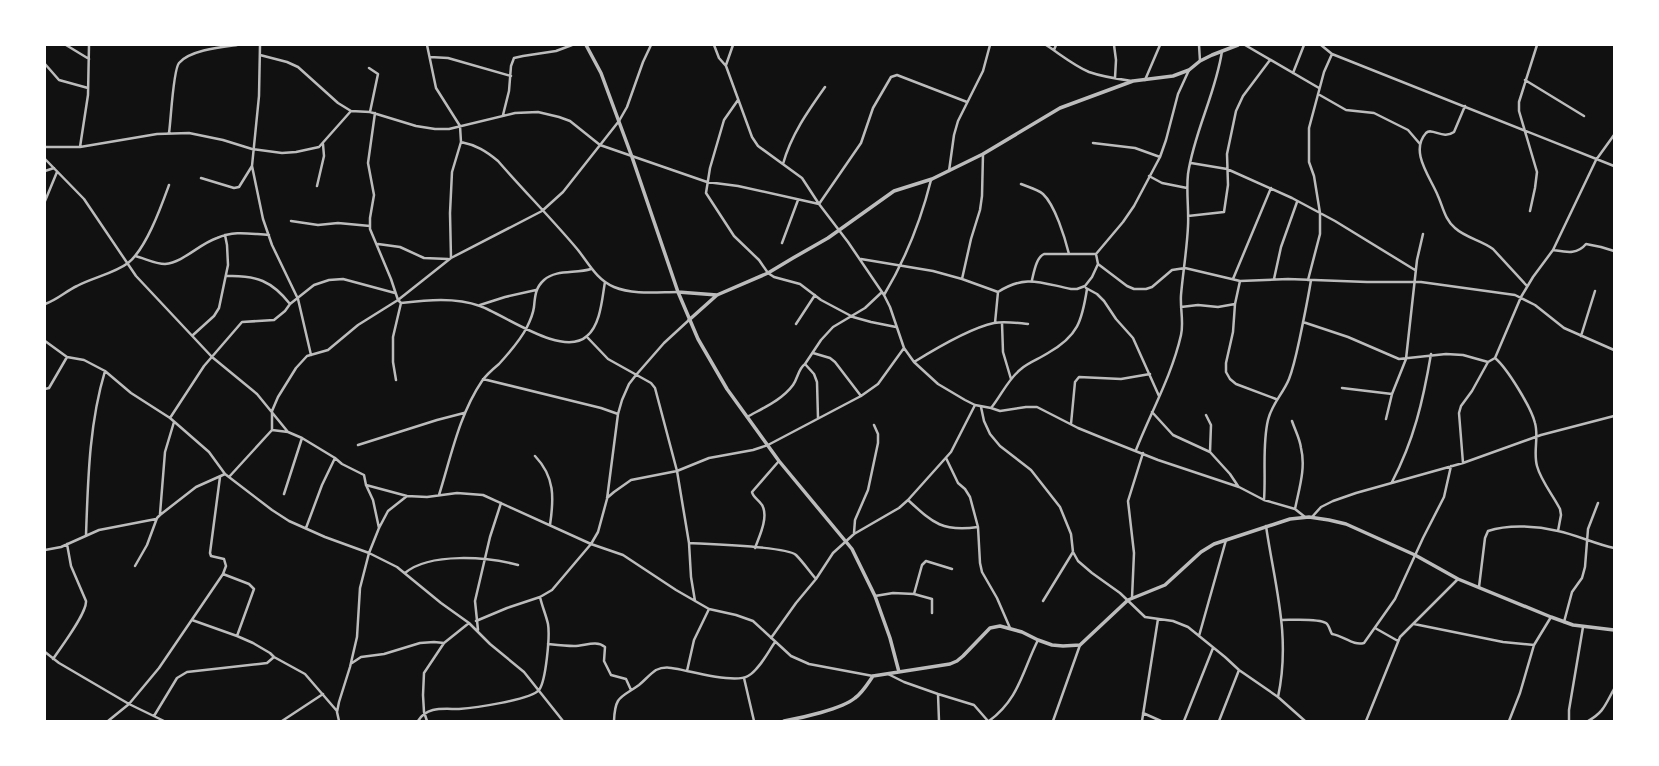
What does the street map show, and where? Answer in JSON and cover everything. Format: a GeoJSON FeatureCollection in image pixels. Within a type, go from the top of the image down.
{"type":"FeatureCollection","features":[{"type":"Feature","properties":{"kind":"street"},"geometry":{"type":"LineString","coordinates":[[66,45],[89,59]]}},
{"type":"Feature","properties":{"kind":"street"},"geometry":{"type":"LineString","coordinates":[[80,147],[88,88],[89,45]]}},
{"type":"Feature","properties":{"kind":"street"},"geometry":{"type":"LineString","coordinates":[[208,45],[212,48]]}},
{"type":"Feature","properties":{"kind":"street"},"geometry":{"type":"LineString","coordinates":[[169,133],[176,68],[183,59],[212,48],[238,45]]}},
{"type":"Feature","properties":{"kind":"street"},"geometry":{"type":"LineString","coordinates":[[260,45],[259,96],[252,149],[252,166],[268,234],[298,299],[311,355]]}},
{"type":"Feature","properties":{"kind":"street"},"geometry":{"type":"LineString","coordinates":[[428,45],[436,88],[460,126],[461,142],[452,172],[450,259]]}},
{"type":"Feature","properties":{"kind":"street"},"geometry":{"type":"LineString","coordinates":[[502,116],[511,76],[511,66],[515,58],[556,51],[572,45]]}},
{"type":"Feature","properties":{"kind":"street"},"geometry":{"type":"LineString","coordinates":[[586,45],[601,73],[632,156],[678,292],[698,339],[727,389],[779,462],[846,541],[874,596],[890,638],[899,672]]}},
{"type":"Feature","properties":{"kind":"street"},"geometry":{"type":"LineString","coordinates":[[229,477],[272,430],[272,411],[278,397],[296,368],[307,356],[328,350],[358,325],[398,300],[450,259],[542,211],[563,192],[587,164],[619,121],[627,106],[643,62],[651,45]]}},
{"type":"Feature","properties":{"kind":"street"},"geometry":{"type":"LineString","coordinates":[[714,45],[719,58],[726,66],[752,137],[758,146],[802,178],[884,295],[890,307],[904,348],[914,362],[938,384],[981,407],[1000,411],[1026,407],[1038,407],[1071,424],[1158,460],[1239,487],[1264,500],[1294,509],[1306,517]]}},
{"type":"Feature","properties":{"kind":"street"},"geometry":{"type":"LineString","coordinates":[[726,66],[733,45]]}},
{"type":"Feature","properties":{"kind":"street"},"geometry":{"type":"LineString","coordinates":[[949,171],[954,135],[958,121],[984,71],[990,45]]}},
{"type":"Feature","properties":{"kind":"street"},"geometry":{"type":"LineString","coordinates":[[1046,45],[1088,71],[1133,81],[1173,76],[1189,70],[1200,61],[1238,45]]}},
{"type":"Feature","properties":{"kind":"street"},"geometry":{"type":"LineString","coordinates":[[1054,50],[1056,45]]}},
{"type":"Feature","properties":{"kind":"street"},"geometry":{"type":"LineString","coordinates":[[1114,45],[1116,60],[1115,78]]}},
{"type":"Feature","properties":{"kind":"street"},"geometry":{"type":"LineString","coordinates":[[1145,80],[1160,45]]}},
{"type":"Feature","properties":{"kind":"street"},"geometry":{"type":"LineString","coordinates":[[1199,45],[1200,61]]}},
{"type":"Feature","properties":{"kind":"street"},"geometry":{"type":"LineString","coordinates":[[1245,45],[1319,88]]}},
{"type":"Feature","properties":{"kind":"street"},"geometry":{"type":"LineString","coordinates":[[1293,73],[1304,45]]}},
{"type":"Feature","properties":{"kind":"street"},"geometry":{"type":"LineString","coordinates":[[1322,45],[1332,54],[1465,106],[1525,132],[1614,166]]}},
{"type":"Feature","properties":{"kind":"street"},"geometry":{"type":"LineString","coordinates":[[1530,211],[1536,188],[1537,172],[1519,110],[1519,102],[1537,45]]}},
{"type":"Feature","properties":{"kind":"street"},"geometry":{"type":"LineString","coordinates":[[1136,450],[1159,396],[1168,379],[1182,334],[1183,321],[1181,307],[1188,216],[1187,188],[1191,163],[1205,110],[1219,70],[1222,52]]}},
{"type":"Feature","properties":{"kind":"street"},"geometry":{"type":"LineString","coordinates":[[260,54],[298,67],[338,103],[351,111],[375,113],[416,126],[435,130],[460,126],[515,113],[538,112],[570,121],[600,145],[707,182],[738,186],[819,204]]}},
{"type":"Feature","properties":{"kind":"street"},"geometry":{"type":"LineString","coordinates":[[1264,500],[1265,440],[1268,421],[1276,399],[1289,380],[1303,322],[1309,280],[1320,234],[1320,213],[1314,176],[1309,162],[1309,128],[1319,88],[1327,63],[1332,54]]}},
{"type":"Feature","properties":{"kind":"street"},"geometry":{"type":"LineString","coordinates":[[430,57],[448,58],[511,76]]}},
{"type":"Feature","properties":{"kind":"street"},"geometry":{"type":"LineString","coordinates":[[1188,216],[1224,212],[1228,184],[1226,161],[1236,111],[1243,96],[1270,60]]}},
{"type":"Feature","properties":{"kind":"street"},"geometry":{"type":"LineString","coordinates":[[45,64],[59,80],[88,88]]}},
{"type":"Feature","properties":{"kind":"street"},"geometry":{"type":"LineString","coordinates":[[369,68],[378,74],[370,112]]}},
{"type":"Feature","properties":{"kind":"street"},"geometry":{"type":"LineString","coordinates":[[1032,280],[1041,256],[1044,254],[1096,254],[1123,222],[1134,206],[1160,157],[1178,94],[1189,70]]}},
{"type":"Feature","properties":{"kind":"street"},"geometry":{"type":"LineString","coordinates":[[819,204],[862,142],[877,100],[891,76],[897,74],[967,102]]}},
{"type":"Feature","properties":{"kind":"street"},"geometry":{"type":"LineString","coordinates":[[1525,80],[1584,116]]}},
{"type":"Feature","properties":{"kind":"street"},"geometry":{"type":"LineString","coordinates":[[476,621],[507,608],[540,597],[552,590],[591,544],[598,532],[607,499],[618,414],[629,384],[664,343],[717,295],[768,273],[839,230],[894,191],[932,179],[983,154],[1060,108],[1133,81]]}},
{"type":"Feature","properties":{"kind":"street"},"geometry":{"type":"LineString","coordinates":[[783,164],[787,149],[796,130],[825,87]]}},
{"type":"Feature","properties":{"kind":"street"},"geometry":{"type":"LineString","coordinates":[[1318,94],[1346,110],[1374,113],[1408,130],[1420,144],[1422,162],[1438,194],[1447,218],[1454,227],[1464,234],[1493,249],[1527,286]]}},
{"type":"Feature","properties":{"kind":"street"},"geometry":{"type":"LineString","coordinates":[[738,99],[724,120],[710,168],[706,193],[734,236],[759,260],[768,273],[774,277],[800,284],[829,305],[853,317],[896,327]]}},
{"type":"Feature","properties":{"kind":"street"},"geometry":{"type":"LineString","coordinates":[[1420,144],[1428,131],[1446,136],[1454,132],[1465,106]]}},
{"type":"Feature","properties":{"kind":"street"},"geometry":{"type":"LineString","coordinates":[[45,147],[80,147],[169,133],[189,133],[206,136],[252,149],[296,152],[319,147],[351,111]]}},
{"type":"Feature","properties":{"kind":"street"},"geometry":{"type":"LineString","coordinates":[[375,113],[368,163],[374,195],[370,226],[372,234],[378,244],[395,293],[401,303],[439,300],[479,305],[550,340],[573,342],[587,337],[597,320],[605,282]]}},
{"type":"Feature","properties":{"kind":"street"},"geometry":{"type":"LineString","coordinates":[[1463,463],[1459,410],[1472,392],[1488,362],[1495,358],[1521,297],[1527,286],[1553,250],[1596,160],[1614,134]]}},
{"type":"Feature","properties":{"kind":"street"},"geometry":{"type":"LineString","coordinates":[[461,142],[473,144],[484,150],[498,161],[578,250],[591,269],[605,282],[630,291],[678,292],[717,295]]}},
{"type":"Feature","properties":{"kind":"street"},"geometry":{"type":"LineString","coordinates":[[1093,143],[1135,148],[1160,157]]}},
{"type":"Feature","properties":{"kind":"street"},"geometry":{"type":"LineString","coordinates":[[317,186],[324,156],[323,144]]}},
{"type":"Feature","properties":{"kind":"street"},"geometry":{"type":"LineString","coordinates":[[962,279],[971,239],[980,210],[982,196],[983,154]]}},
{"type":"Feature","properties":{"kind":"street"},"geometry":{"type":"LineString","coordinates":[[45,159],[84,200],[127,264],[155,297],[193,335],[212,357],[256,394],[272,411],[288,432]]}},
{"type":"Feature","properties":{"kind":"street"},"geometry":{"type":"LineString","coordinates":[[1191,163],[1227,169],[1271,188],[1320,213],[1415,270]]}},
{"type":"Feature","properties":{"kind":"street"},"geometry":{"type":"LineString","coordinates":[[200,178],[234,188],[239,187],[252,166]]}},
{"type":"Feature","properties":{"kind":"street"},"geometry":{"type":"LineString","coordinates":[[45,171],[54,168]]}},
{"type":"Feature","properties":{"kind":"street"},"geometry":{"type":"LineString","coordinates":[[45,201],[57,171]]}},
{"type":"Feature","properties":{"kind":"street"},"geometry":{"type":"LineString","coordinates":[[1149,176],[1162,183],[1187,188]]}},
{"type":"Feature","properties":{"kind":"street"},"geometry":{"type":"LineString","coordinates":[[884,295],[900,266],[919,220],[932,179]]}},
{"type":"Feature","properties":{"kind":"street"},"geometry":{"type":"LineString","coordinates":[[1021,184],[1037,191],[1048,200],[1058,220],[1069,254]]}},
{"type":"Feature","properties":{"kind":"street"},"geometry":{"type":"LineString","coordinates":[[45,304],[51,302],[76,286],[127,264],[135,256],[156,221],[169,185]]}},
{"type":"Feature","properties":{"kind":"street"},"geometry":{"type":"LineString","coordinates":[[1233,279],[1271,188]]}},
{"type":"Feature","properties":{"kind":"street"},"geometry":{"type":"LineString","coordinates":[[782,243],[798,200]]}},
{"type":"Feature","properties":{"kind":"street"},"geometry":{"type":"LineString","coordinates":[[1274,279],[1281,247],[1297,202]]}},
{"type":"Feature","properties":{"kind":"street"},"geometry":{"type":"LineString","coordinates":[[291,221],[318,225],[338,223],[370,226]]}},
{"type":"Feature","properties":{"kind":"street"},"geometry":{"type":"LineString","coordinates":[[135,256],[158,263],[167,263],[176,261],[205,243],[225,235],[242,232],[268,234]]}},
{"type":"Feature","properties":{"kind":"street"},"geometry":{"type":"LineString","coordinates":[[1386,420],[1392,394],[1406,359],[1415,270],[1423,234]]}},
{"type":"Feature","properties":{"kind":"street"},"geometry":{"type":"LineString","coordinates":[[193,335],[214,316],[219,308],[227,276],[228,256],[225,235]]}},
{"type":"Feature","properties":{"kind":"street"},"geometry":{"type":"LineString","coordinates":[[378,244],[400,248],[424,258],[450,259]]}},
{"type":"Feature","properties":{"kind":"street"},"geometry":{"type":"LineString","coordinates":[[1553,250],[1570,253],[1578,250],[1586,244],[1614,251]]}},
{"type":"Feature","properties":{"kind":"street"},"geometry":{"type":"LineString","coordinates":[[991,408],[1011,379],[1021,368],[1060,345],[1078,327],[1082,316],[1086,287],[1098,264],[1096,254]]}},
{"type":"Feature","properties":{"kind":"street"},"geometry":{"type":"LineString","coordinates":[[860,259],[933,271],[962,279],[998,292],[1017,282],[1032,280],[1071,289],[1086,287],[1097,294],[1104,301],[1116,319],[1133,338],[1159,396]]}},
{"type":"Feature","properties":{"kind":"street"},"geometry":{"type":"LineString","coordinates":[[1098,264],[1127,286],[1134,289],[1146,289],[1152,287],[1172,270],[1185,268],[1240,281],[1274,279],[1414,282],[1439,284],[1521,297],[1535,305],[1564,328],[1614,350]]}},
{"type":"Feature","properties":{"kind":"street"},"geometry":{"type":"LineString","coordinates":[[439,495],[464,413],[483,379],[518,342],[526,328],[534,308],[536,290],[542,281],[548,276],[591,269]]}},
{"type":"Feature","properties":{"kind":"street"},"geometry":{"type":"LineString","coordinates":[[227,276],[248,276],[265,281],[275,288],[290,304]]}},
{"type":"Feature","properties":{"kind":"street"},"geometry":{"type":"LineString","coordinates":[[170,418],[212,357],[227,342],[242,322],[274,320],[290,304],[314,285],[335,279],[343,279],[395,293]]}},
{"type":"Feature","properties":{"kind":"street"},"geometry":{"type":"LineString","coordinates":[[1240,281],[1235,304],[1233,332],[1226,363],[1226,372],[1230,380],[1236,384],[1276,399]]}},
{"type":"Feature","properties":{"kind":"street"},"geometry":{"type":"LineString","coordinates":[[479,305],[536,290]]}},
{"type":"Feature","properties":{"kind":"street"},"geometry":{"type":"LineString","coordinates":[[1581,336],[1595,291]]}},
{"type":"Feature","properties":{"kind":"street"},"geometry":{"type":"LineString","coordinates":[[747,417],[774,402],[790,388],[801,367],[805,364],[821,340],[833,327],[853,317],[882,292]]}},
{"type":"Feature","properties":{"kind":"street"},"geometry":{"type":"LineString","coordinates":[[995,323],[998,292]]}},
{"type":"Feature","properties":{"kind":"street"},"geometry":{"type":"LineString","coordinates":[[796,324],[815,295]]}},
{"type":"Feature","properties":{"kind":"street"},"geometry":{"type":"LineString","coordinates":[[396,380],[393,362],[393,337],[401,303]]}},
{"type":"Feature","properties":{"kind":"street"},"geometry":{"type":"LineString","coordinates":[[1181,307],[1198,305],[1218,307],[1235,304]]}},
{"type":"Feature","properties":{"kind":"street"},"geometry":{"type":"LineString","coordinates":[[1002,322],[1004,352],[1011,379]]}},
{"type":"Feature","properties":{"kind":"street"},"geometry":{"type":"LineString","coordinates":[[914,362],[955,339],[995,323],[1002,322],[1028,324]]}},
{"type":"Feature","properties":{"kind":"street"},"geometry":{"type":"LineString","coordinates":[[1303,322],[1348,337],[1399,359],[1431,354],[1463,356],[1488,362]]}},
{"type":"Feature","properties":{"kind":"street"},"geometry":{"type":"LineString","coordinates":[[587,337],[608,359],[651,383],[655,388],[677,471],[689,543],[692,588],[695,601]]}},
{"type":"Feature","properties":{"kind":"street"},"geometry":{"type":"LineString","coordinates":[[45,341],[68,357],[84,360],[105,371],[131,393],[170,418],[209,452],[225,474],[272,510],[325,537],[369,553],[405,572],[441,603],[469,623],[490,644],[524,672],[563,721]]}},
{"type":"Feature","properties":{"kind":"street"},"geometry":{"type":"LineString","coordinates":[[607,499],[631,480],[677,471],[709,458],[753,450],[768,445],[861,396],[878,384],[904,348]]}},
{"type":"Feature","properties":{"kind":"street"},"geometry":{"type":"LineString","coordinates":[[813,353],[830,358],[835,362],[861,396]]}},
{"type":"Feature","properties":{"kind":"street"},"geometry":{"type":"LineString","coordinates":[[1392,482],[1405,456],[1416,426],[1431,354]]}},
{"type":"Feature","properties":{"kind":"street"},"geometry":{"type":"LineString","coordinates":[[45,388],[49,388],[52,384],[68,357]]}},
{"type":"Feature","properties":{"kind":"street"},"geometry":{"type":"LineString","coordinates":[[1495,358],[1503,365],[1529,409],[1535,423],[1535,458],[1537,468],[1560,509],[1561,515],[1558,531]]}},
{"type":"Feature","properties":{"kind":"street"},"geometry":{"type":"LineString","coordinates":[[805,364],[814,374],[817,382],[818,419]]}},
{"type":"Feature","properties":{"kind":"street"},"geometry":{"type":"LineString","coordinates":[[86,535],[89,466],[96,414],[105,371]]}},
{"type":"Feature","properties":{"kind":"street"},"geometry":{"type":"LineString","coordinates":[[1071,424],[1076,382],[1079,377],[1121,380],[1150,374]]}},
{"type":"Feature","properties":{"kind":"street"},"geometry":{"type":"LineString","coordinates":[[483,379],[512,388],[602,408],[618,414]]}},
{"type":"Feature","properties":{"kind":"street"},"geometry":{"type":"LineString","coordinates":[[1342,388],[1392,394]]}},
{"type":"Feature","properties":{"kind":"street"},"geometry":{"type":"LineString","coordinates":[[771,638],[796,603],[816,579],[833,553],[854,534],[899,508],[946,458],[975,405]]}},
{"type":"Feature","properties":{"kind":"street"},"geometry":{"type":"LineString","coordinates":[[981,407],[984,421],[990,434],[1000,446],[1031,470],[1060,507],[1071,534],[1073,552],[1078,561],[1092,574],[1130,599],[1141,614],[1188,627],[1239,670],[1278,697],[1305,721]]}},
{"type":"Feature","properties":{"kind":"street"},"geometry":{"type":"LineString","coordinates":[[1152,412],[1173,436],[1210,452],[1230,474],[1239,487]]}},
{"type":"Feature","properties":{"kind":"street"},"geometry":{"type":"LineString","coordinates":[[358,445],[464,413]]}},
{"type":"Feature","properties":{"kind":"street"},"geometry":{"type":"LineString","coordinates":[[1206,415],[1211,425],[1210,452]]}},
{"type":"Feature","properties":{"kind":"street"},"geometry":{"type":"LineString","coordinates":[[1312,518],[1321,507],[1334,501],[1392,482],[1463,463],[1535,437],[1614,416]]}},
{"type":"Feature","properties":{"kind":"street"},"geometry":{"type":"LineString","coordinates":[[1292,421],[1301,447],[1302,460],[1302,478],[1294,509]]}},
{"type":"Feature","properties":{"kind":"street"},"geometry":{"type":"LineString","coordinates":[[160,515],[165,452],[174,422]]}},
{"type":"Feature","properties":{"kind":"street"},"geometry":{"type":"LineString","coordinates":[[854,534],[855,520],[868,490],[878,443],[878,434],[874,425]]}},
{"type":"Feature","properties":{"kind":"street"},"geometry":{"type":"LineString","coordinates":[[272,430],[288,432],[302,438],[335,458],[342,464],[364,475],[366,485],[373,500],[379,528]]}},
{"type":"Feature","properties":{"kind":"street"},"geometry":{"type":"LineString","coordinates":[[284,494],[302,438]]}},
{"type":"Feature","properties":{"kind":"street"},"geometry":{"type":"LineString","coordinates":[[1130,599],[1134,553],[1128,501],[1143,453]]}},
{"type":"Feature","properties":{"kind":"street"},"geometry":{"type":"LineString","coordinates":[[535,456],[545,467],[551,484],[553,503],[550,525]]}},
{"type":"Feature","properties":{"kind":"street"},"geometry":{"type":"LineString","coordinates":[[306,528],[322,485],[335,458]]}},
{"type":"Feature","properties":{"kind":"street"},"geometry":{"type":"LineString","coordinates":[[946,458],[958,483],[968,492],[978,527],[982,572],[997,598],[1010,628]]}},
{"type":"Feature","properties":{"kind":"street"},"geometry":{"type":"LineString","coordinates":[[755,548],[762,529],[764,507],[752,495],[752,492],[779,462]]}},
{"type":"Feature","properties":{"kind":"street"},"geometry":{"type":"LineString","coordinates":[[1282,620],[1302,619],[1324,622],[1328,625],[1332,634],[1343,637],[1352,642],[1360,644],[1364,643],[1395,599],[1444,497],[1451,466]]}},
{"type":"Feature","properties":{"kind":"street"},"geometry":{"type":"LineString","coordinates":[[135,566],[147,545],[157,518],[196,487],[225,474]]}},
{"type":"Feature","properties":{"kind":"street"},"geometry":{"type":"LineString","coordinates":[[108,721],[130,704],[159,668],[223,574],[226,566],[224,559],[211,556],[210,553],[220,477]]}},
{"type":"Feature","properties":{"kind":"street"},"geometry":{"type":"LineString","coordinates":[[366,485],[407,496],[472,493],[483,495],[501,502],[591,544],[623,555],[695,601],[709,608],[753,621],[791,656],[800,662],[873,676],[950,664],[963,656],[990,628],[1000,626],[1010,628],[1038,640],[1063,646],[1080,645]]}},
{"type":"Feature","properties":{"kind":"street"},"geometry":{"type":"LineString","coordinates":[[337,712],[357,637],[360,588],[369,553],[388,511],[407,496]]}},
{"type":"Feature","properties":{"kind":"street"},"geometry":{"type":"LineString","coordinates":[[908,500],[940,526],[954,529],[978,527]]}},
{"type":"Feature","properties":{"kind":"street"},"geometry":{"type":"LineString","coordinates":[[478,631],[475,601],[485,558],[501,502]]}},
{"type":"Feature","properties":{"kind":"street"},"geometry":{"type":"LineString","coordinates":[[1564,622],[1572,592],[1582,578],[1585,567],[1589,526],[1598,503]]}},
{"type":"Feature","properties":{"kind":"street"},"geometry":{"type":"LineString","coordinates":[[1053,721],[1080,645],[1130,599],[1165,585],[1201,552],[1214,544],[1290,519],[1306,517],[1346,524],[1415,555],[1458,579],[1551,617],[1583,627],[1614,630]]}},
{"type":"Feature","properties":{"kind":"street"},"geometry":{"type":"LineString","coordinates":[[45,550],[55,549],[86,535],[104,529],[157,518]]}},
{"type":"Feature","properties":{"kind":"street"},"geometry":{"type":"LineString","coordinates":[[1266,526],[1282,620],[1284,652],[1282,679],[1278,697]]}},
{"type":"Feature","properties":{"kind":"street"},"geometry":{"type":"LineString","coordinates":[[1479,588],[1485,538],[1488,531],[1496,528],[1518,527],[1558,531],[1614,548]]}},
{"type":"Feature","properties":{"kind":"street"},"geometry":{"type":"LineString","coordinates":[[1199,636],[1226,539]]}},
{"type":"Feature","properties":{"kind":"street"},"geometry":{"type":"LineString","coordinates":[[689,543],[775,549],[795,554],[816,579]]}},
{"type":"Feature","properties":{"kind":"street"},"geometry":{"type":"LineString","coordinates":[[53,659],[82,614],[86,605],[86,601],[71,566],[67,544]]}},
{"type":"Feature","properties":{"kind":"street"},"geometry":{"type":"LineString","coordinates":[[1043,601],[1073,552]]}},
{"type":"Feature","properties":{"kind":"street"},"geometry":{"type":"LineString","coordinates":[[405,572],[412,567],[426,563],[460,558],[485,558],[518,565]]}},
{"type":"Feature","properties":{"kind":"street"},"geometry":{"type":"LineString","coordinates":[[914,594],[924,563],[929,561],[952,570]]}},
{"type":"Feature","properties":{"kind":"street"},"geometry":{"type":"LineString","coordinates":[[223,574],[249,584],[254,589],[237,636]]}},
{"type":"Feature","properties":{"kind":"street"},"geometry":{"type":"LineString","coordinates":[[1366,721],[1400,637],[1458,579]]}},
{"type":"Feature","properties":{"kind":"street"},"geometry":{"type":"LineString","coordinates":[[874,596],[893,593],[914,594],[932,599],[932,613]]}},
{"type":"Feature","properties":{"kind":"street"},"geometry":{"type":"LineString","coordinates":[[418,721],[424,712],[497,704],[528,696],[538,691],[543,681],[548,644],[548,624],[540,597]]}},
{"type":"Feature","properties":{"kind":"street"},"geometry":{"type":"LineString","coordinates":[[687,671],[694,640],[709,608]]}},
{"type":"Feature","properties":{"kind":"street"},"geometry":{"type":"LineString","coordinates":[[1509,721],[1522,687],[1534,645],[1551,617]]}},
{"type":"Feature","properties":{"kind":"street"},"geometry":{"type":"LineString","coordinates":[[1142,721],[1158,619]]}},
{"type":"Feature","properties":{"kind":"street"},"geometry":{"type":"LineString","coordinates":[[192,620],[237,636],[270,653],[274,658],[305,674],[337,712],[339,721]]}},
{"type":"Feature","properties":{"kind":"street"},"geometry":{"type":"LineString","coordinates":[[427,721],[424,712],[424,673],[444,643],[469,623]]}},
{"type":"Feature","properties":{"kind":"street"},"geometry":{"type":"LineString","coordinates":[[1414,624],[1503,642],[1534,645]]}},
{"type":"Feature","properties":{"kind":"street"},"geometry":{"type":"LineString","coordinates":[[1569,721],[1569,710],[1583,627]]}},
{"type":"Feature","properties":{"kind":"street"},"geometry":{"type":"LineString","coordinates":[[1375,628],[1398,641]]}},
{"type":"Feature","properties":{"kind":"street"},"geometry":{"type":"LineString","coordinates":[[888,674],[904,682],[974,705],[988,721],[1000,713],[1011,700],[1038,640]]}},
{"type":"Feature","properties":{"kind":"street"},"geometry":{"type":"LineString","coordinates":[[350,667],[354,661],[361,657],[384,654],[420,644],[434,642],[444,643]]}},
{"type":"Feature","properties":{"kind":"street"},"geometry":{"type":"LineString","coordinates":[[614,721],[615,707],[620,696],[631,690],[660,668],[678,668],[687,671],[730,678],[744,678],[754,671],[775,642]]}},
{"type":"Feature","properties":{"kind":"street"},"geometry":{"type":"LineString","coordinates":[[548,644],[576,646],[603,645],[605,647],[604,661],[610,675],[626,679],[631,690]]}},
{"type":"Feature","properties":{"kind":"street"},"geometry":{"type":"LineString","coordinates":[[1184,721],[1213,648]]}},
{"type":"Feature","properties":{"kind":"street"},"geometry":{"type":"LineString","coordinates":[[45,652],[53,659],[130,704],[164,721]]}},
{"type":"Feature","properties":{"kind":"street"},"geometry":{"type":"LineString","coordinates":[[154,716],[177,678],[181,674],[187,672],[259,664],[274,658]]}},
{"type":"Feature","properties":{"kind":"street"},"geometry":{"type":"LineString","coordinates":[[1219,721],[1239,670]]}},
{"type":"Feature","properties":{"kind":"street"},"geometry":{"type":"LineString","coordinates":[[784,721],[794,720],[842,705],[855,698],[873,676]]}},
{"type":"Feature","properties":{"kind":"street"},"geometry":{"type":"LineString","coordinates":[[744,678],[754,721]]}},
{"type":"Feature","properties":{"kind":"street"},"geometry":{"type":"LineString","coordinates":[[1588,721],[1598,715],[1605,708],[1614,689]]}},
{"type":"Feature","properties":{"kind":"street"},"geometry":{"type":"LineString","coordinates":[[282,721],[323,694]]}},
{"type":"Feature","properties":{"kind":"street"},"geometry":{"type":"LineString","coordinates":[[938,694],[939,721]]}},
{"type":"Feature","properties":{"kind":"street"},"geometry":{"type":"LineString","coordinates":[[1143,713],[1161,721]]}}]}
